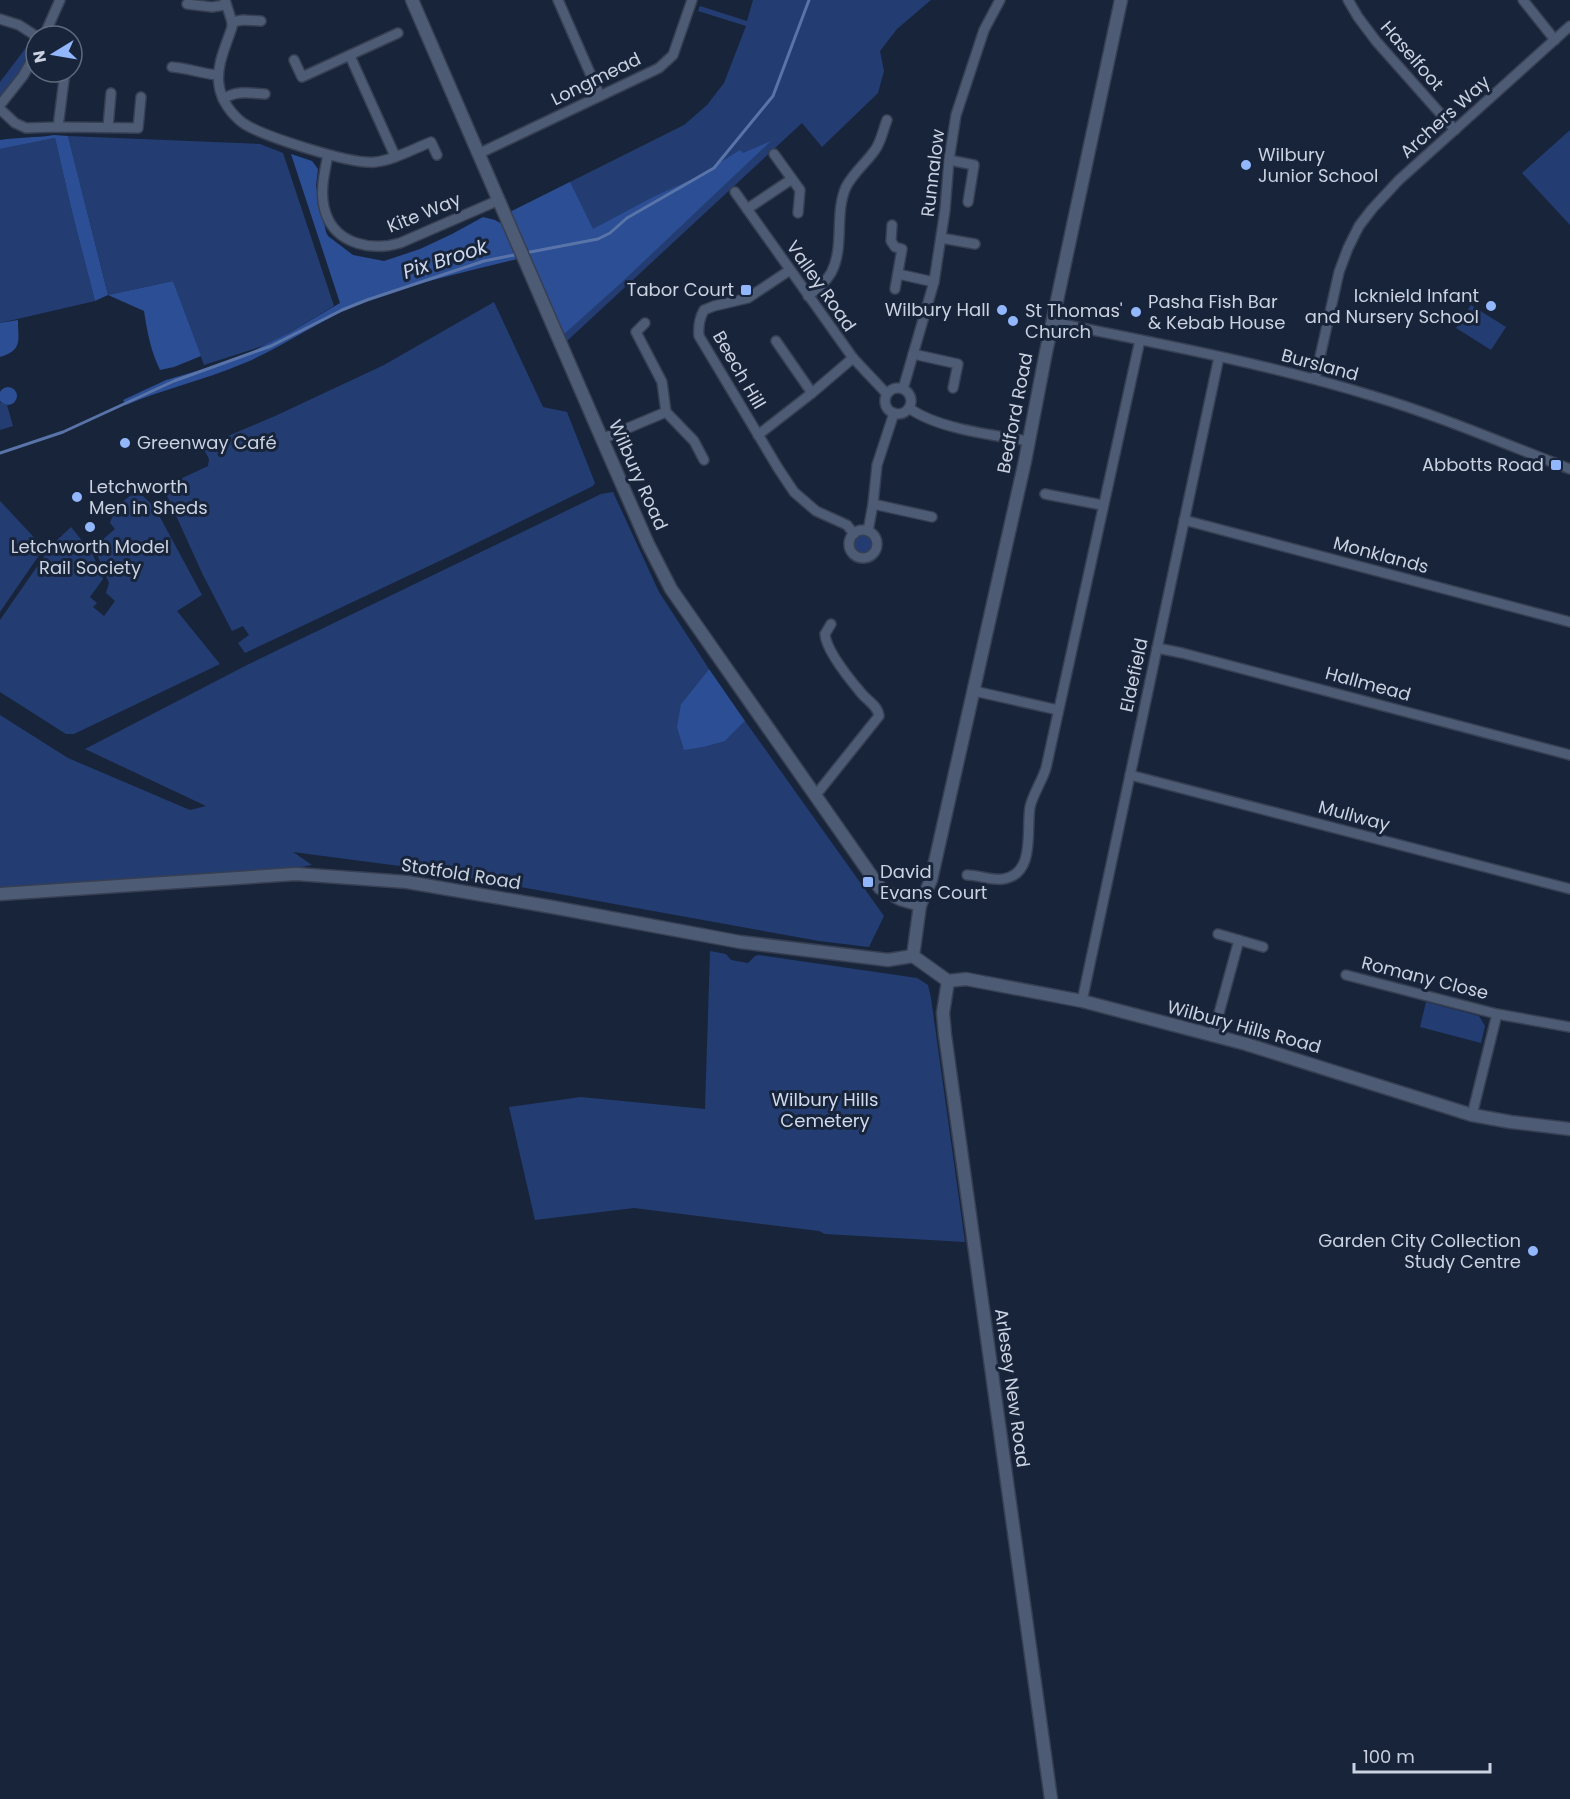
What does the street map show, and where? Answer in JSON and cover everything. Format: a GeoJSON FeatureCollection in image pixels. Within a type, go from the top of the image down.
{"type":"FeatureCollection","features":[{"type":"Feature","properties":{"kind":"street"},"geometry":{"type":"LineString","coordinates":[[49,24],[60,0]]}},
{"type":"Feature","properties":{"kind":"street","name":"Wilbury Road"},"geometry":{"type":"LineString","coordinates":[[412,0],[648,544],[671,589],[880,888],[900,899],[920,905]]}},
{"type":"Feature","properties":{"kind":"street"},"geometry":{"type":"LineString","coordinates":[[558,0],[600,96]]}},
{"type":"Feature","properties":{"kind":"street","name":"Longmead"},"geometry":{"type":"LineString","coordinates":[[478,154],[659,68],[669,60],[692,0]]}},
{"type":"Feature","properties":{"kind":"street","name":"Runnalow"},"geometry":{"type":"LineString","coordinates":[[903,389],[934,282],[956,114],[984,30],[1000,0]]}},
{"type":"Feature","properties":{"kind":"street","name":"Bedford Road"},"geometry":{"type":"LineString","coordinates":[[913,956],[920,905],[932,880],[974,692],[1121,0]]}},
{"type":"Feature","properties":{"kind":"street","name":"Haselfoot"},"geometry":{"type":"LineString","coordinates":[[1348,0],[1376,41],[1455,130]]}},
{"type":"Feature","properties":{"kind":"street"},"geometry":{"type":"LineString","coordinates":[[1522,0],[1555,40]]}},
{"type":"Feature","properties":{"kind":"street"},"geometry":{"type":"LineString","coordinates":[[187,4],[216,7],[225,2],[232,22],[220,61],[219,85],[229,109],[247,125],[328,155],[366,163],[382,161],[431,142],[437,155]]}},
{"type":"Feature","properties":{"kind":"street"},"geometry":{"type":"LineString","coordinates":[[0,19],[24,28]]}},
{"type":"Feature","properties":{"kind":"street"},"geometry":{"type":"LineString","coordinates":[[232,22],[261,21]]}},
{"type":"Feature","properties":{"kind":"street","name":"Archers Way"},"geometry":{"type":"LineString","coordinates":[[1315,379],[1339,272],[1359,226],[1399,180],[1570,26]]}},
{"type":"Feature","properties":{"kind":"street"},"geometry":{"type":"LineString","coordinates":[[294,60],[302,77],[398,33]]}},
{"type":"Feature","properties":{"kind":"street"},"geometry":{"type":"LineString","coordinates":[[350,56],[395,156]]}},
{"type":"Feature","properties":{"kind":"street"},"geometry":{"type":"LineString","coordinates":[[172,67],[218,75]]}},
{"type":"Feature","properties":{"kind":"street"},"geometry":{"type":"LineString","coordinates":[[24,73],[0,107],[15,123],[26,128],[58,126],[138,128],[141,97]]}},
{"type":"Feature","properties":{"kind":"street"},"geometry":{"type":"LineString","coordinates":[[58,126],[63,84]]}},
{"type":"Feature","properties":{"kind":"street"},"geometry":{"type":"LineString","coordinates":[[223,99],[241,92],[265,94]]}},
{"type":"Feature","properties":{"kind":"street"},"geometry":{"type":"LineString","coordinates":[[108,127],[111,93]]}},
{"type":"Feature","properties":{"kind":"street"},"geometry":{"type":"LineString","coordinates":[[808,296],[822,285],[836,263],[843,194],[849,181],[876,148],[887,120]]}},
{"type":"Feature","properties":{"kind":"street"},"geometry":{"type":"LineString","coordinates":[[774,154],[800,190],[798,213]]}},
{"type":"Feature","properties":{"kind":"street","name":"Kite Way"},"geometry":{"type":"LineString","coordinates":[[328,155],[323,190],[326,215],[345,237],[364,246],[388,247],[400,243],[499,200]]}},
{"type":"Feature","properties":{"kind":"street"},"geometry":{"type":"LineString","coordinates":[[949,160],[974,165],[968,202]]}},
{"type":"Feature","properties":{"kind":"street"},"geometry":{"type":"LineString","coordinates":[[747,209],[792,179]]}},
{"type":"Feature","properties":{"kind":"street","name":"Valley Road"},"geometry":{"type":"LineString","coordinates":[[735,192],[853,358],[887,394]]}},
{"type":"Feature","properties":{"kind":"street"},"geometry":{"type":"LineString","coordinates":[[892,225],[891,241],[895,247],[902,249],[895,289]]}},
{"type":"Feature","properties":{"kind":"street"},"geometry":{"type":"LineString","coordinates":[[941,238],[975,244]]}},
{"type":"Feature","properties":{"kind":"street","name":"Beech Hill"},"geometry":{"type":"LineString","coordinates":[[790,270],[748,298],[704,310],[698,327],[699,336],[787,482],[801,500],[825,516],[847,525],[854,534]]}},
{"type":"Feature","properties":{"kind":"street"},"geometry":{"type":"LineString","coordinates":[[898,274],[934,282]]}},
{"type":"Feature","properties":{"kind":"street","name":"Bursland"},"geometry":{"type":"LineString","coordinates":[[1052,322],[1315,379],[1443,420],[1570,469]]}},
{"type":"Feature","properties":{"kind":"street"},"geometry":{"type":"LineString","coordinates":[[645,323],[636,332],[662,382],[666,412],[694,441],[704,460]]}},
{"type":"Feature","properties":{"kind":"street"},"geometry":{"type":"LineString","coordinates":[[966,875],[1004,879],[1020,870],[1024,864],[1030,807],[1046,768],[1140,340]]}},
{"type":"Feature","properties":{"kind":"street"},"geometry":{"type":"LineString","coordinates":[[776,341],[812,393]]}},
{"type":"Feature","properties":{"kind":"street"},"geometry":{"type":"LineString","coordinates":[[913,354],[958,364],[953,388]]}},
{"type":"Feature","properties":{"kind":"street","name":"Eldefield"},"geometry":{"type":"LineString","coordinates":[[1082,1001],[1219,357]]}},
{"type":"Feature","properties":{"kind":"street","name":"Beech Hill"},"geometry":{"type":"LineString","coordinates":[[758,435],[853,358]]}},
{"type":"Feature","properties":{"kind":"street"},"geometry":{"type":"LineString","coordinates":[[894,389],[903,389],[910,397],[909,408],[903,413],[894,414],[886,406],[887,394],[894,389]]}},
{"type":"Feature","properties":{"kind":"street"},"geometry":{"type":"LineString","coordinates":[[909,408],[935,422],[1028,441]]}},
{"type":"Feature","properties":{"kind":"street"},"geometry":{"type":"LineString","coordinates":[[602,439],[666,412]]}},
{"type":"Feature","properties":{"kind":"street"},"geometry":{"type":"LineString","coordinates":[[868,531],[877,465],[894,414]]}},
{"type":"Feature","properties":{"kind":"street"},"geometry":{"type":"LineString","coordinates":[[1045,494],[1102,505]]}},
{"type":"Feature","properties":{"kind":"street"},"geometry":{"type":"LineString","coordinates":[[873,504],[932,517]]}},
{"type":"Feature","properties":{"kind":"street","name":"Monklands"},"geometry":{"type":"LineString","coordinates":[[1184,520],[1570,622]]}},
{"type":"Feature","properties":{"kind":"street"},"geometry":{"type":"LineString","coordinates":[[859,531],[868,531],[875,537],[877,545],[872,555],[858,557],[850,549],[850,540],[859,531]]}},
{"type":"Feature","properties":{"kind":"street"},"geometry":{"type":"LineString","coordinates":[[815,796],[879,716],[878,709],[861,693],[828,645],[825,634],[831,624]]}},
{"type":"Feature","properties":{"kind":"street","name":"Hallmead"},"geometry":{"type":"LineString","coordinates":[[1157,648],[1182,652],[1570,755]]}},
{"type":"Feature","properties":{"kind":"street"},"geometry":{"type":"LineString","coordinates":[[974,692],[1058,710]]}},
{"type":"Feature","properties":{"kind":"street","name":"Mullway"},"geometry":{"type":"LineString","coordinates":[[1130,776],[1570,889]]}},
{"type":"Feature","properties":{"kind":"street","name":"Stotfold Road"},"geometry":{"type":"LineString","coordinates":[[0,894],[296,874],[407,882],[740,942],[888,960],[913,956]]}},
{"type":"Feature","properties":{"kind":"street"},"geometry":{"type":"LineString","coordinates":[[1218,934],[1263,947]]}},
{"type":"Feature","properties":{"kind":"street"},"geometry":{"type":"LineString","coordinates":[[1213,1035],[1239,940]]}},
{"type":"Feature","properties":{"kind":"street"},"geometry":{"type":"LineString","coordinates":[[913,956],[948,981]]}},
{"type":"Feature","properties":{"kind":"street","name":"Romany Close"},"geometry":{"type":"LineString","coordinates":[[1346,975],[1497,1014],[1570,1027]]}},
{"type":"Feature","properties":{"kind":"street","name":"Wilbury Hills Road"},"geometry":{"type":"LineString","coordinates":[[948,981],[966,980],[1082,1001],[1213,1035],[1472,1115],[1570,1129]]}},
{"type":"Feature","properties":{"kind":"street","name":"Arlesey New Road"},"geometry":{"type":"LineString","coordinates":[[948,981],[944,1013],[945,1035],[1051,1799]]}},
{"type":"Feature","properties":{"kind":"street","name":"Romany Close"},"geometry":{"type":"LineString","coordinates":[[1472,1115],[1497,1014]]}},
{"type":"Feature","properties":{"kind":"green space"},"geometry":{"type":"Polygon","coordinates":[[[753,0],[931,0],[897,29],[880,51],[884,71],[878,93],[822,147],[802,123],[567,341],[562,336],[510,212],[684,125],[707,105],[724,83],[746,26],[698,11],[700,6],[747,21],[753,0]]]}},
{"type":"Feature","properties":{"kind":"green space"},"geometry":{"type":"Polygon","coordinates":[[[24,50],[24,65],[0,102],[0,82],[24,50]]]}},
{"type":"Feature","properties":{"kind":"green space"},"geometry":{"type":"Polygon","coordinates":[[[1570,130],[1570,225],[1522,173],[1570,130]]]}},
{"type":"Feature","properties":{"kind":"green space"},"geometry":{"type":"Polygon","coordinates":[[[68,136],[260,144],[283,153],[334,306],[272,343],[204,365],[173,281],[108,295],[68,136]]]}},
{"type":"Feature","properties":{"kind":"green space"},"geometry":{"type":"Polygon","coordinates":[[[55,138],[95,301],[0,323],[0,149],[55,138]]]}},
{"type":"Feature","properties":{"kind":"green space"},"geometry":{"type":"Polygon","coordinates":[[[494,302],[543,407],[567,412],[595,483],[593,486],[245,653],[238,643],[249,635],[243,626],[232,631],[203,575],[163,487],[208,466],[209,459],[203,448],[384,365],[494,302]]]}},
{"type":"Feature","properties":{"kind":"green space"},"geometry":{"type":"Polygon","coordinates":[[[1471,305],[1506,327],[1491,350],[1456,328],[1471,305]]]}},
{"type":"Feature","properties":{"kind":"green space"},"geometry":{"type":"Polygon","coordinates":[[[0,402],[7,405],[13,426],[0,430],[0,402]]]}},
{"type":"Feature","properties":{"kind":"green space"},"geometry":{"type":"Polygon","coordinates":[[[138,491],[155,508],[202,595],[177,611],[220,664],[74,734],[66,734],[0,692],[0,620],[52,545],[71,527],[92,553],[103,579],[90,597],[97,603],[93,607],[104,616],[115,601],[106,593],[109,583],[94,547],[115,529],[110,523],[117,508],[138,491]]]}},
{"type":"Feature","properties":{"kind":"green space"},"geometry":{"type":"Polygon","coordinates":[[[613,492],[659,592],[709,669],[681,704],[725,741],[745,721],[884,916],[869,947],[819,941],[415,868],[293,852],[312,865],[285,870],[0,889],[0,715],[68,758],[190,810],[206,806],[85,749],[247,665],[601,494],[613,492]]]}},
{"type":"Feature","properties":{"kind":"green space"},"geometry":{"type":"Polygon","coordinates":[[[0,501],[44,548],[0,612],[0,501]]]}},
{"type":"Feature","properties":{"kind":"green space"},"geometry":{"type":"Polygon","coordinates":[[[858,534],[866,534],[872,540],[872,548],[866,554],[858,554],[852,548],[852,540],[858,534]]]}},
{"type":"Feature","properties":{"kind":"green space","name":"Wilbury Hills Cemetery"},"geometry":{"type":"Polygon","coordinates":[[[710,951],[726,954],[731,960],[748,963],[759,955],[917,978],[928,985],[965,1242],[825,1234],[819,1231],[634,1208],[535,1220],[509,1107],[581,1097],[705,1109],[710,951]]]}},
{"type":"Feature","properties":{"kind":"green space"},"geometry":{"type":"Polygon","coordinates":[[[1426,1002],[1479,1016],[1485,1026],[1481,1043],[1420,1027],[1426,1002]]]}},
{"type":"Feature","properties":{"kind":"shaded area"},"geometry":{"type":"Polygon","coordinates":[[[54,135],[68,136],[108,295],[95,301],[55,138],[0,149],[0,140],[54,135]]]}},
{"type":"Feature","properties":{"kind":"shaded area"},"geometry":{"type":"Polygon","coordinates":[[[771,141],[562,336],[510,212],[570,182],[593,229],[697,177],[740,150],[743,153],[771,141]]]}},
{"type":"Feature","properties":{"kind":"shaded area"},"geometry":{"type":"Polygon","coordinates":[[[291,154],[312,161],[318,169],[316,186],[326,232],[353,255],[384,261],[420,249],[483,217],[502,224],[517,259],[420,283],[363,302],[242,364],[126,405],[123,400],[166,380],[251,352],[340,303],[291,154]]]}},
{"type":"Feature","properties":{"kind":"shaded area"},"geometry":{"type":"Polygon","coordinates":[[[173,281],[201,356],[160,370],[154,356],[144,311],[108,295],[173,281]]]}},
{"type":"Feature","properties":{"kind":"shaded area"},"geometry":{"type":"Polygon","coordinates":[[[18,320],[18,344],[13,351],[0,357],[0,323],[18,320]]]}},
{"type":"Feature","properties":{"kind":"shaded area"},"geometry":{"type":"Polygon","coordinates":[[[8,387],[14,390],[17,396],[14,402],[8,405],[2,402],[-1,396],[2,390],[8,387]]]}},
{"type":"Feature","properties":{"kind":"shaded area"},"geometry":{"type":"Polygon","coordinates":[[[709,669],[745,721],[725,741],[684,750],[677,727],[681,704],[709,669]]]}},
{"type":"Feature","properties":{"kind":"waterway","name":"Pix Brook"},"geometry":{"type":"LineString","coordinates":[[525,253],[598,239],[610,233],[627,218],[714,168],[773,96],[809,0]]}},
{"type":"Feature","properties":{"kind":"waterway","name":"Pix Brook"},"geometry":{"type":"LineString","coordinates":[[0,453],[63,432],[174,381],[271,346],[367,300],[484,261],[519,254]]}},
{"type":"Feature","properties":{"kind":"place","name":"Wilbury Junior School"},"geometry":{"type":"Point","coordinates":[1246,165]}},
{"type":"Feature","properties":{"kind":"place","name":"Tabor Court"},"geometry":{"type":"Point","coordinates":[746,290]}},
{"type":"Feature","properties":{"kind":"place","name":"Icknield Infant and Nursery School"},"geometry":{"type":"Point","coordinates":[1491,306]}},
{"type":"Feature","properties":{"kind":"place","name":"Wilbury Hall"},"geometry":{"type":"Point","coordinates":[1002,310]}},
{"type":"Feature","properties":{"kind":"place","name":"Pasha Fish Bar & Kebab House"},"geometry":{"type":"Point","coordinates":[1136,312]}},
{"type":"Feature","properties":{"kind":"place","name":"St Thomas' Church"},"geometry":{"type":"Point","coordinates":[1013,321]}},
{"type":"Feature","properties":{"kind":"place","name":"Greenway Café"},"geometry":{"type":"Point","coordinates":[125,443]}},
{"type":"Feature","properties":{"kind":"place","name":"Abbotts Road"},"geometry":{"type":"Point","coordinates":[1556,465]}},
{"type":"Feature","properties":{"kind":"place","name":"Letchworth Men in Sheds"},"geometry":{"type":"Point","coordinates":[77,497]}},
{"type":"Feature","properties":{"kind":"place","name":"Letchworth Model Rail Society"},"geometry":{"type":"Point","coordinates":[90,527]}},
{"type":"Feature","properties":{"kind":"place","name":"David Evans Court"},"geometry":{"type":"Point","coordinates":[868,882]}},
{"type":"Feature","properties":{"kind":"place","name":"Garden City Collection Study Centre"},"geometry":{"type":"Point","coordinates":[1533,1251]}}]}
